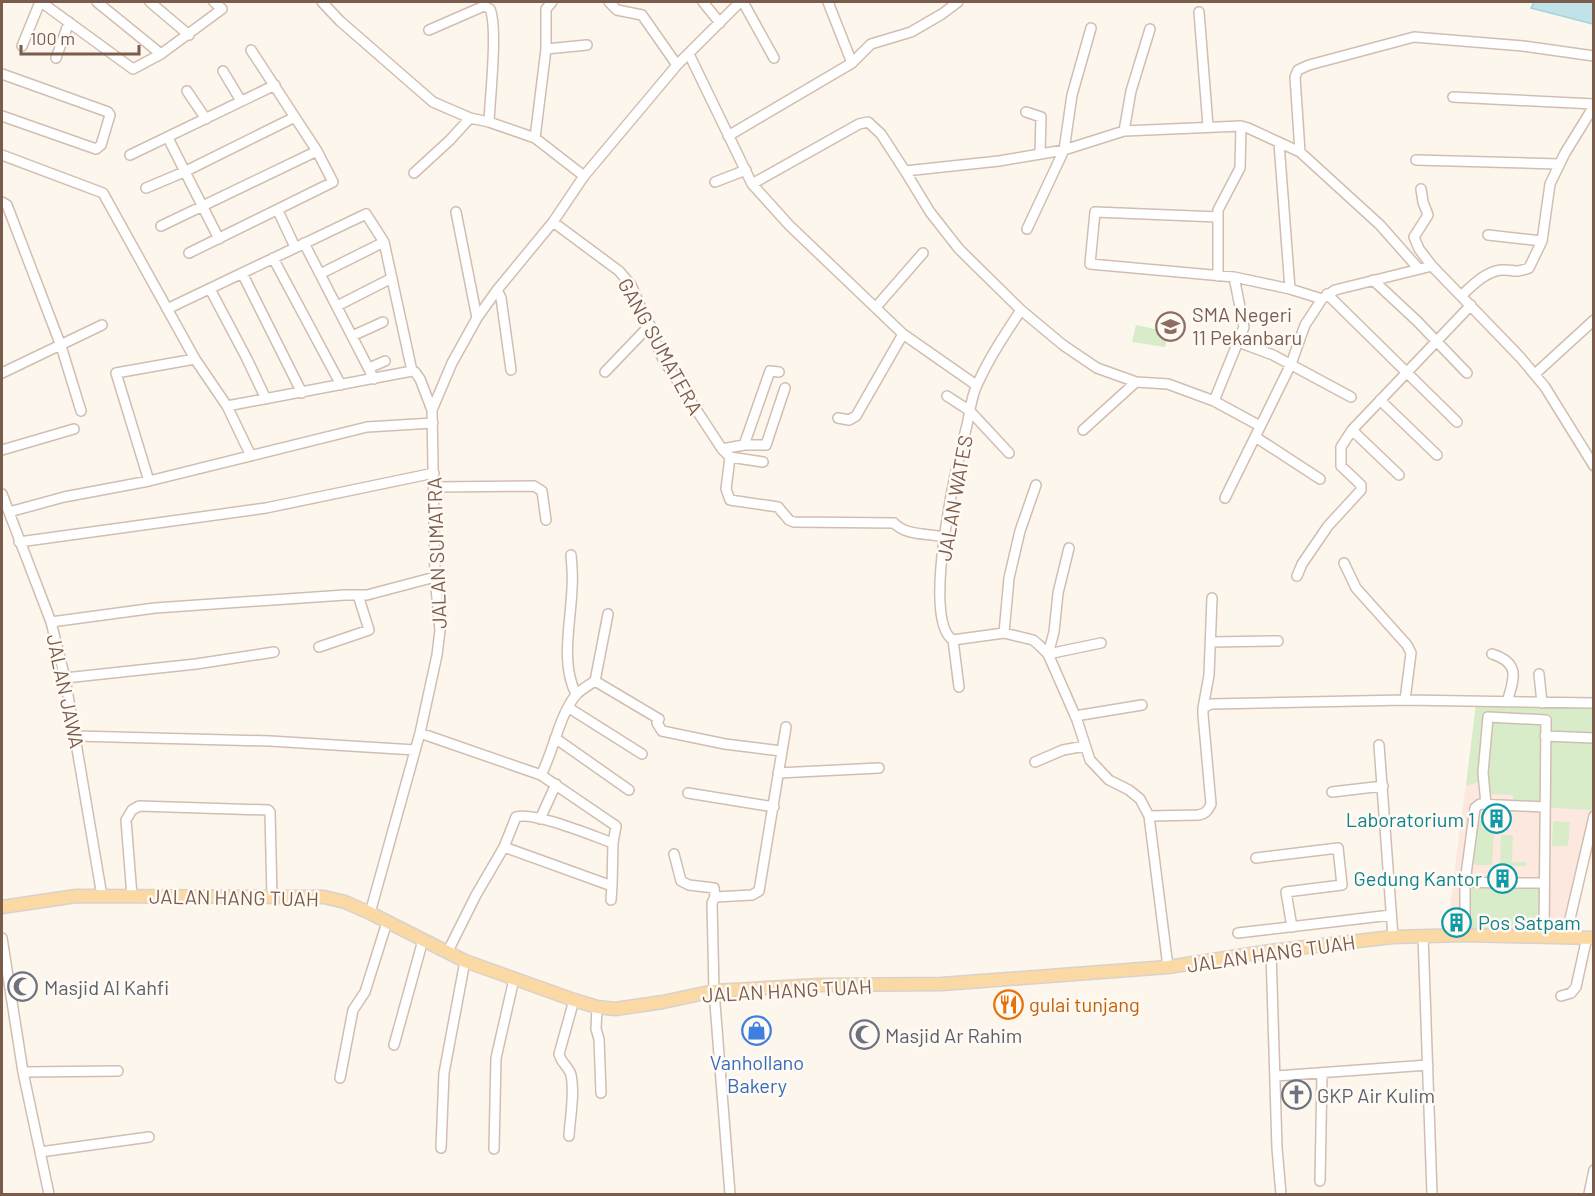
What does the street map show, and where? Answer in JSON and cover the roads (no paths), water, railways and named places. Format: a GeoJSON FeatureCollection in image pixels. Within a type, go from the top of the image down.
{"type":"FeatureCollection","features":[{"type":"Feature","properties":{"kind":"main road","name":"JALAN HANG TUAH"},"geometry":{"type":"LineString","coordinates":[[2,907],[76,896],[324,897],[370,913],[465,960],[514,979],[597,1008],[615,1009],[714,991],[820,985],[942,984],[1168,967],[1271,951],[1393,937],[1465,934],[1590,938]]}},
{"type":"Feature","properties":{"kind":"street"},"geometry":{"type":"LineString","coordinates":[[22,46],[41,2],[131,68],[135,68],[161,54],[222,9],[214,2]]}},
{"type":"Feature","properties":{"kind":"street"},"geometry":{"type":"LineString","coordinates":[[97,2],[161,54]]}},
{"type":"Feature","properties":{"kind":"street"},"geometry":{"type":"LineString","coordinates":[[150,2],[189,35]]}},
{"type":"Feature","properties":{"kind":"street"},"geometry":{"type":"LineString","coordinates":[[322,2],[340,21],[426,97],[470,118],[535,138],[585,176]]}},
{"type":"Feature","properties":{"kind":"street"},"geometry":{"type":"LineString","coordinates":[[535,138],[546,49],[546,9],[552,2]]}},
{"type":"Feature","properties":{"kind":"street"},"geometry":{"type":"LineString","coordinates":[[609,2],[617,10],[642,15],[677,65]]}},
{"type":"Feature","properties":{"kind":"street"},"geometry":{"type":"LineString","coordinates":[[703,2],[720,23]]}},
{"type":"Feature","properties":{"kind":"street"},"geometry":{"type":"LineString","coordinates":[[742,2],[774,58]]}},
{"type":"Feature","properties":{"kind":"street","name":"JALAN SUMATRA"},"geometry":{"type":"LineString","coordinates":[[370,913],[420,733],[433,680],[439,638],[435,577],[432,410],[452,363],[477,318],[497,290],[553,222],[585,176],[677,65],[742,2]]}},
{"type":"Feature","properties":{"kind":"street"},"geometry":{"type":"LineString","coordinates":[[828,2],[852,63]]}},
{"type":"Feature","properties":{"kind":"street"},"geometry":{"type":"LineString","coordinates":[[728,136],[852,63],[872,44],[911,32],[958,2]]}},
{"type":"Feature","properties":{"kind":"street"},"geometry":{"type":"LineString","coordinates":[[429,30],[484,6],[490,9],[493,21],[493,47],[489,122]]}},
{"type":"Feature","properties":{"kind":"street"},"geometry":{"type":"LineString","coordinates":[[1199,12],[1208,126]]}},
{"type":"Feature","properties":{"kind":"street"},"geometry":{"type":"LineString","coordinates":[[56,58],[69,22]]}},
{"type":"Feature","properties":{"kind":"street"},"geometry":{"type":"LineString","coordinates":[[1026,228],[1064,150],[1072,95],[1091,28]]}},
{"type":"Feature","properties":{"kind":"street"},"geometry":{"type":"LineString","coordinates":[[1124,131],[1131,91],[1150,29]]}},
{"type":"Feature","properties":{"kind":"street"},"geometry":{"type":"LineString","coordinates":[[1300,152],[1295,77],[1301,68],[1414,37],[1523,46],[1593,56]]}},
{"type":"Feature","properties":{"kind":"street"},"geometry":{"type":"LineString","coordinates":[[546,49],[586,45]]}},
{"type":"Feature","properties":{"kind":"street"},"geometry":{"type":"LineString","coordinates":[[189,253],[278,211],[334,180],[276,85],[251,50]]}},
{"type":"Feature","properties":{"kind":"street"},"geometry":{"type":"LineString","coordinates":[[688,54],[752,184],[789,225],[903,334],[976,385]]}},
{"type":"Feature","properties":{"kind":"street"},"geometry":{"type":"LineString","coordinates":[[223,71],[241,101]]}},
{"type":"Feature","properties":{"kind":"street"},"geometry":{"type":"LineString","coordinates":[[2,74],[108,112],[110,115],[101,145],[96,148],[2,116]]}},
{"type":"Feature","properties":{"kind":"street"},"geometry":{"type":"LineString","coordinates":[[130,155],[276,85]]}},
{"type":"Feature","properties":{"kind":"street"},"geometry":{"type":"LineString","coordinates":[[187,91],[206,119]]}},
{"type":"Feature","properties":{"kind":"street"},"geometry":{"type":"LineString","coordinates":[[1453,97],[1593,105],[1550,184],[1542,241],[1529,268],[1517,273],[1501,270],[1480,279],[1462,296]]}},
{"type":"Feature","properties":{"kind":"street"},"geometry":{"type":"LineString","coordinates":[[1026,112],[1041,117],[1040,153]]}},
{"type":"Feature","properties":{"kind":"street"},"geometry":{"type":"LineString","coordinates":[[146,188],[184,172],[295,117]]}},
{"type":"Feature","properties":{"kind":"street"},"geometry":{"type":"LineString","coordinates":[[414,173],[470,118]]}},
{"type":"Feature","properties":{"kind":"street"},"geometry":{"type":"LineString","coordinates":[[752,184],[859,124],[868,122],[881,134],[930,212],[959,249],[1021,310],[1063,345],[1097,368],[1136,382],[1168,384],[1214,401],[1260,426]]}},
{"type":"Feature","properties":{"kind":"street"},"geometry":{"type":"LineString","coordinates":[[1218,276],[1218,210],[1240,168],[1241,126]]}},
{"type":"Feature","properties":{"kind":"street"},"geometry":{"type":"LineString","coordinates":[[905,171],[999,161],[1064,150],[1124,131],[1241,126],[1300,152],[1380,225],[1418,268]]}},
{"type":"Feature","properties":{"kind":"street"},"geometry":{"type":"LineString","coordinates":[[168,138],[219,239]]}},
{"type":"Feature","properties":{"kind":"street"},"geometry":{"type":"LineString","coordinates":[[1279,143],[1290,289]]}},
{"type":"Feature","properties":{"kind":"street"},"geometry":{"type":"LineString","coordinates":[[161,226],[317,151]]}},
{"type":"Feature","properties":{"kind":"street"},"geometry":{"type":"LineString","coordinates":[[2,154],[103,193],[195,359],[227,406],[250,456]]}},
{"type":"Feature","properties":{"kind":"street"},"geometry":{"type":"LineString","coordinates":[[1416,160],[1559,164]]}},
{"type":"Feature","properties":{"kind":"street"},"geometry":{"type":"LineString","coordinates":[[715,182],[746,170]]}},
{"type":"Feature","properties":{"kind":"street"},"geometry":{"type":"LineString","coordinates":[[1421,189],[1428,216],[1414,237],[1419,249],[1432,266],[1535,374],[1593,466]]}},
{"type":"Feature","properties":{"kind":"street"},"geometry":{"type":"LineString","coordinates":[[2,202],[7,206],[61,346],[81,411]]}},
{"type":"Feature","properties":{"kind":"street"},"geometry":{"type":"LineString","coordinates":[[278,211],[320,273],[374,379]]}},
{"type":"Feature","properties":{"kind":"street"},"geometry":{"type":"LineString","coordinates":[[456,212],[477,318]]}},
{"type":"Feature","properties":{"kind":"street"},"geometry":{"type":"LineString","coordinates":[[1218,217],[1095,212],[1090,264],[1234,277],[1325,296],[1407,371],[1456,422]]}},
{"type":"Feature","properties":{"kind":"street"},"geometry":{"type":"LineString","coordinates":[[167,309],[366,214],[384,242],[412,371]]}},
{"type":"Feature","properties":{"kind":"street","name":"GANG SUMATERA"},"geometry":{"type":"LineString","coordinates":[[553,222],[619,271],[631,285],[663,359],[722,449],[730,457]]}},
{"type":"Feature","properties":{"kind":"street"},"geometry":{"type":"LineString","coordinates":[[1488,235],[1542,241]]}},
{"type":"Feature","properties":{"kind":"street"},"geometry":{"type":"LineString","coordinates":[[320,273],[384,242]]}},
{"type":"Feature","properties":{"kind":"street"},"geometry":{"type":"LineString","coordinates":[[876,306],[923,253]]}},
{"type":"Feature","properties":{"kind":"street"},"geometry":{"type":"LineString","coordinates":[[273,258],[341,385]]}},
{"type":"Feature","properties":{"kind":"street"},"geometry":{"type":"LineString","coordinates":[[1225,498],[1257,438],[1260,426],[1291,364],[1305,325],[1325,296],[1335,290],[1432,266]]}},
{"type":"Feature","properties":{"kind":"street"},"geometry":{"type":"LineString","coordinates":[[242,273],[302,393]]}},
{"type":"Feature","properties":{"kind":"street"},"geometry":{"type":"LineString","coordinates":[[1214,401],[1244,327],[1234,277]]}},
{"type":"Feature","properties":{"kind":"street"},"geometry":{"type":"LineString","coordinates":[[337,306],[392,278]]}},
{"type":"Feature","properties":{"kind":"street"},"geometry":{"type":"LineString","coordinates":[[1373,280],[1467,373]]}},
{"type":"Feature","properties":{"kind":"street"},"geometry":{"type":"LineString","coordinates":[[210,289],[266,399]]}},
{"type":"Feature","properties":{"kind":"street"},"geometry":{"type":"LineString","coordinates":[[497,290],[501,298],[511,370]]}},
{"type":"Feature","properties":{"kind":"street"},"geometry":{"type":"LineString","coordinates":[[1297,576],[1302,564],[1328,526],[1361,490],[1361,485],[1345,471],[1340,462],[1341,447],[1352,430],[1471,305]]}},
{"type":"Feature","properties":{"kind":"street","name":"JALAN WATES"},"geometry":{"type":"LineString","coordinates":[[959,687],[953,640],[944,631],[940,598],[944,537],[955,475],[976,385],[987,361],[1021,310]]}},
{"type":"Feature","properties":{"kind":"street"},"geometry":{"type":"LineString","coordinates":[[1535,374],[1593,320]]}},
{"type":"Feature","properties":{"kind":"street"},"geometry":{"type":"LineString","coordinates":[[352,336],[383,322]]}},
{"type":"Feature","properties":{"kind":"street"},"geometry":{"type":"LineString","coordinates":[[2,373],[102,325]]}},
{"type":"Feature","properties":{"kind":"street"},"geometry":{"type":"LineString","coordinates":[[605,372],[650,325]]}},
{"type":"Feature","properties":{"kind":"street"},"geometry":{"type":"LineString","coordinates":[[838,418],[849,420],[856,416],[903,334]]}},
{"type":"Feature","properties":{"kind":"street"},"geometry":{"type":"LineString","coordinates":[[1238,342],[1274,355],[1351,397]]}},
{"type":"Feature","properties":{"kind":"street"},"geometry":{"type":"LineString","coordinates":[[149,481],[116,373],[195,359]]}},
{"type":"Feature","properties":{"kind":"street"},"geometry":{"type":"LineString","coordinates":[[369,368],[385,361]]}},
{"type":"Feature","properties":{"kind":"street"},"geometry":{"type":"LineString","coordinates":[[227,406],[412,371],[416,372],[420,379],[432,410]]}},
{"type":"Feature","properties":{"kind":"street"},"geometry":{"type":"LineString","coordinates":[[744,445],[770,371],[779,372]]}},
{"type":"Feature","properties":{"kind":"street"},"geometry":{"type":"LineString","coordinates":[[1083,430],[1136,382]]}},
{"type":"Feature","properties":{"kind":"street"},"geometry":{"type":"LineString","coordinates":[[722,449],[744,445],[766,445],[785,388]]}},
{"type":"Feature","properties":{"kind":"street"},"geometry":{"type":"LineString","coordinates":[[946,396],[970,411],[1009,453]]}},
{"type":"Feature","properties":{"kind":"street"},"geometry":{"type":"LineString","coordinates":[[1380,400],[1437,455]]}},
{"type":"Feature","properties":{"kind":"street"},"geometry":{"type":"LineString","coordinates":[[9,512],[64,497],[149,481],[367,428],[433,423]]}},
{"type":"Feature","properties":{"kind":"street"},"geometry":{"type":"LineString","coordinates":[[2,450],[74,429]]}},
{"type":"Feature","properties":{"kind":"street"},"geometry":{"type":"LineString","coordinates":[[1352,430],[1399,475]]}},
{"type":"Feature","properties":{"kind":"street"},"geometry":{"type":"LineString","coordinates":[[1257,438],[1320,479]]}},
{"type":"Feature","properties":{"kind":"street"},"geometry":{"type":"LineString","coordinates":[[763,462],[730,457],[726,489],[730,501],[777,507],[789,520],[794,522],[895,519],[899,529],[907,532],[944,537]]}},
{"type":"Feature","properties":{"kind":"street"},"geometry":{"type":"LineString","coordinates":[[19,542],[266,508],[434,473]]}},
{"type":"Feature","properties":{"kind":"street"},"geometry":{"type":"LineString","coordinates":[[1004,633],[1013,559],[1036,485]]}},
{"type":"Feature","properties":{"kind":"street"},"geometry":{"type":"LineString","coordinates":[[435,487],[534,486],[542,491],[546,520]]}},
{"type":"Feature","properties":{"kind":"street","name":"JALAN JAWA"},"geometry":{"type":"LineString","coordinates":[[2,494],[51,622],[65,678],[102,896]]}},
{"type":"Feature","properties":{"kind":"street"},"geometry":{"type":"LineString","coordinates":[[1048,654],[1054,632],[1058,593],[1069,548]]}},
{"type":"Feature","properties":{"kind":"street"},"geometry":{"type":"LineString","coordinates":[[571,555],[572,586],[568,662],[570,682],[576,694]]}},
{"type":"Feature","properties":{"kind":"street"},"geometry":{"type":"LineString","coordinates":[[1344,563],[1356,588],[1407,645],[1411,653],[1405,700]]}},
{"type":"Feature","properties":{"kind":"street"},"geometry":{"type":"LineString","coordinates":[[51,622],[155,608],[367,596],[435,577]]}},
{"type":"Feature","properties":{"kind":"street"},"geometry":{"type":"LineString","coordinates":[[319,646],[369,630],[358,595]]}},
{"type":"Feature","properties":{"kind":"street"},"geometry":{"type":"LineString","coordinates":[[1149,816],[1198,815],[1204,814],[1210,808],[1203,708],[1209,675],[1212,598]]}},
{"type":"Feature","properties":{"kind":"street"},"geometry":{"type":"LineString","coordinates":[[541,775],[550,758],[555,738],[576,694],[595,681],[608,614]]}},
{"type":"Feature","properties":{"kind":"street"},"geometry":{"type":"LineString","coordinates":[[953,640],[1004,633],[1033,640],[1048,654],[1075,716],[1090,760],[1108,780],[1129,790],[1140,799],[1149,816],[1168,967]]}},
{"type":"Feature","properties":{"kind":"street"},"geometry":{"type":"LineString","coordinates":[[1211,642],[1278,641]]}},
{"type":"Feature","properties":{"kind":"street"},"geometry":{"type":"LineString","coordinates":[[1048,654],[1101,643]]}},
{"type":"Feature","properties":{"kind":"street"},"geometry":{"type":"LineString","coordinates":[[65,678],[196,664],[274,652]]}},
{"type":"Feature","properties":{"kind":"street"},"geometry":{"type":"LineString","coordinates":[[1492,654],[1504,658],[1514,674],[1507,702]]}},
{"type":"Feature","properties":{"kind":"street"},"geometry":{"type":"LineString","coordinates":[[1539,674],[1542,703]]}},
{"type":"Feature","properties":{"kind":"street"},"geometry":{"type":"LineString","coordinates":[[595,681],[659,719],[657,723],[662,731],[725,744],[781,751]]}},
{"type":"Feature","properties":{"kind":"street"},"geometry":{"type":"LineString","coordinates":[[1203,708],[1211,704],[1405,700],[1593,703]]}},
{"type":"Feature","properties":{"kind":"street"},"geometry":{"type":"LineString","coordinates":[[1075,716],[1142,705]]}},
{"type":"Feature","properties":{"kind":"street"},"geometry":{"type":"LineString","coordinates":[[569,708],[642,754]]}},
{"type":"Feature","properties":{"kind":"street"},"geometry":{"type":"LineString","coordinates":[[1486,804],[1483,773],[1488,717],[1546,720],[1544,936]]}},
{"type":"Feature","properties":{"kind":"street"},"geometry":{"type":"LineString","coordinates":[[715,897],[752,895],[759,891],[786,727]]}},
{"type":"Feature","properties":{"kind":"street"},"geometry":{"type":"LineString","coordinates":[[420,733],[541,775],[615,826],[611,900]]}},
{"type":"Feature","properties":{"kind":"street"},"geometry":{"type":"LineString","coordinates":[[76,736],[270,741],[415,750]]}},
{"type":"Feature","properties":{"kind":"street"},"geometry":{"type":"LineString","coordinates":[[1545,736],[1593,738]]}},
{"type":"Feature","properties":{"kind":"street"},"geometry":{"type":"LineString","coordinates":[[555,738],[629,790]]}},
{"type":"Feature","properties":{"kind":"street"},"geometry":{"type":"LineString","coordinates":[[1378,745],[1393,937]]}},
{"type":"Feature","properties":{"kind":"street"},"geometry":{"type":"LineString","coordinates":[[1035,762],[1062,750],[1085,746]]}},
{"type":"Feature","properties":{"kind":"street"},"geometry":{"type":"LineString","coordinates":[[778,773],[879,768]]}},
{"type":"Feature","properties":{"kind":"street"},"geometry":{"type":"LineString","coordinates":[[540,819],[556,784]]}},
{"type":"Feature","properties":{"kind":"street"},"geometry":{"type":"LineString","coordinates":[[1332,792],[1383,786]]}},
{"type":"Feature","properties":{"kind":"street"},"geometry":{"type":"LineString","coordinates":[[688,793],[774,807]]}},
{"type":"Feature","properties":{"kind":"street"},"geometry":{"type":"LineString","coordinates":[[1465,934],[1465,882],[1475,808],[1480,804],[1544,807]]}},
{"type":"Feature","properties":{"kind":"street"},"geometry":{"type":"LineString","coordinates":[[132,896],[126,820],[132,810],[139,806],[269,811],[272,898]]}},
{"type":"Feature","properties":{"kind":"street"},"geometry":{"type":"LineString","coordinates":[[1566,936],[1593,816]]}},
{"type":"Feature","properties":{"kind":"street"},"geometry":{"type":"LineString","coordinates":[[448,951],[476,895],[504,847],[516,817],[540,819],[613,843]]}},
{"type":"Feature","properties":{"kind":"street"},"geometry":{"type":"LineString","coordinates":[[504,847],[612,886]]}},
{"type":"Feature","properties":{"kind":"street"},"geometry":{"type":"LineString","coordinates":[[1256,858],[1338,848],[1342,885],[1286,892],[1292,927]]}},
{"type":"Feature","properties":{"kind":"street"},"geometry":{"type":"LineString","coordinates":[[674,854],[681,881],[689,885],[714,888],[715,897],[712,903],[714,991],[730,1194]]}},
{"type":"Feature","properties":{"kind":"street"},"geometry":{"type":"LineString","coordinates":[[1465,882],[1543,883]]}},
{"type":"Feature","properties":{"kind":"street"},"geometry":{"type":"LineString","coordinates":[[1238,933],[1391,915]]}},
{"type":"Feature","properties":{"kind":"street"},"geometry":{"type":"LineString","coordinates":[[340,1078],[353,1010],[365,992],[387,922]]}},
{"type":"Feature","properties":{"kind":"street"},"geometry":{"type":"LineString","coordinates":[[1423,935],[1432,1194]]}},
{"type":"Feature","properties":{"kind":"street"},"geometry":{"type":"LineString","coordinates":[[2,938],[23,1072],[49,1194]]}},
{"type":"Feature","properties":{"kind":"street"},"geometry":{"type":"LineString","coordinates":[[1560,996],[1571,993],[1576,987],[1590,938]]}},
{"type":"Feature","properties":{"kind":"street"},"geometry":{"type":"LineString","coordinates":[[394,1045],[423,940]]}},
{"type":"Feature","properties":{"kind":"street"},"geometry":{"type":"LineString","coordinates":[[1271,951],[1276,1076],[1276,1148],[1281,1194]]}},
{"type":"Feature","properties":{"kind":"street"},"geometry":{"type":"LineString","coordinates":[[441,1148],[444,1073],[465,960]]}},
{"type":"Feature","properties":{"kind":"street"},"geometry":{"type":"LineString","coordinates":[[494,1149],[496,1058],[514,979]]}},
{"type":"Feature","properties":{"kind":"street"},"geometry":{"type":"LineString","coordinates":[[569,1136],[572,1080],[569,1069],[559,1054],[574,1000]]}},
{"type":"Feature","properties":{"kind":"street"},"geometry":{"type":"LineString","coordinates":[[597,1008],[596,1029],[599,1039],[601,1093]]}},
{"type":"Feature","properties":{"kind":"street"},"geometry":{"type":"LineString","coordinates":[[1276,1076],[1428,1065]]}},
{"type":"Feature","properties":{"kind":"street"},"geometry":{"type":"LineString","coordinates":[[23,1072],[118,1071]]}},
{"type":"Feature","properties":{"kind":"street"},"geometry":{"type":"LineString","coordinates":[[1320,1181],[1322,1074]]}},
{"type":"Feature","properties":{"kind":"street"},"geometry":{"type":"LineString","coordinates":[[40,1152],[149,1137]]}},
{"type":"Feature","properties":{"kind":"street"},"geometry":{"type":"LineString","coordinates":[[1589,1194],[1593,1170]]}},
{"type":"Feature","properties":{"kind":"water"},"geometry":{"type":"Polygon","coordinates":[[[1534,2],[1593,2],[1593,24],[1531,8],[1534,2]]]}},
{"type":"Feature","properties":{"kind":"place","name":"SMA Negeri 11 Pekanbaru"},"geometry":{"type":"Point","coordinates":[1171,326]}},
{"type":"Feature","properties":{"kind":"place","name":"Laboratorium 1"},"geometry":{"type":"Point","coordinates":[1496,819]}},
{"type":"Feature","properties":{"kind":"place","name":"Gedung Kantor"},"geometry":{"type":"Point","coordinates":[1503,878]}},
{"type":"Feature","properties":{"kind":"place","name":"Pos Satpam"},"geometry":{"type":"Point","coordinates":[1457,922]}},
{"type":"Feature","properties":{"kind":"place","name":"Masjid Al Kahfi"},"geometry":{"type":"Point","coordinates":[23,987]}},
{"type":"Feature","properties":{"kind":"place","name":"gulai tunjang"},"geometry":{"type":"Point","coordinates":[1008,1004]}},
{"type":"Feature","properties":{"kind":"place","name":"Vanhollano Bakery"},"geometry":{"type":"Point","coordinates":[757,1031]}},
{"type":"Feature","properties":{"kind":"place","name":"Masjid Ar Rahim"},"geometry":{"type":"Point","coordinates":[864,1035]}},
{"type":"Feature","properties":{"kind":"place","name":"GKP Air Kulim"},"geometry":{"type":"Point","coordinates":[1296,1095]}}]}
